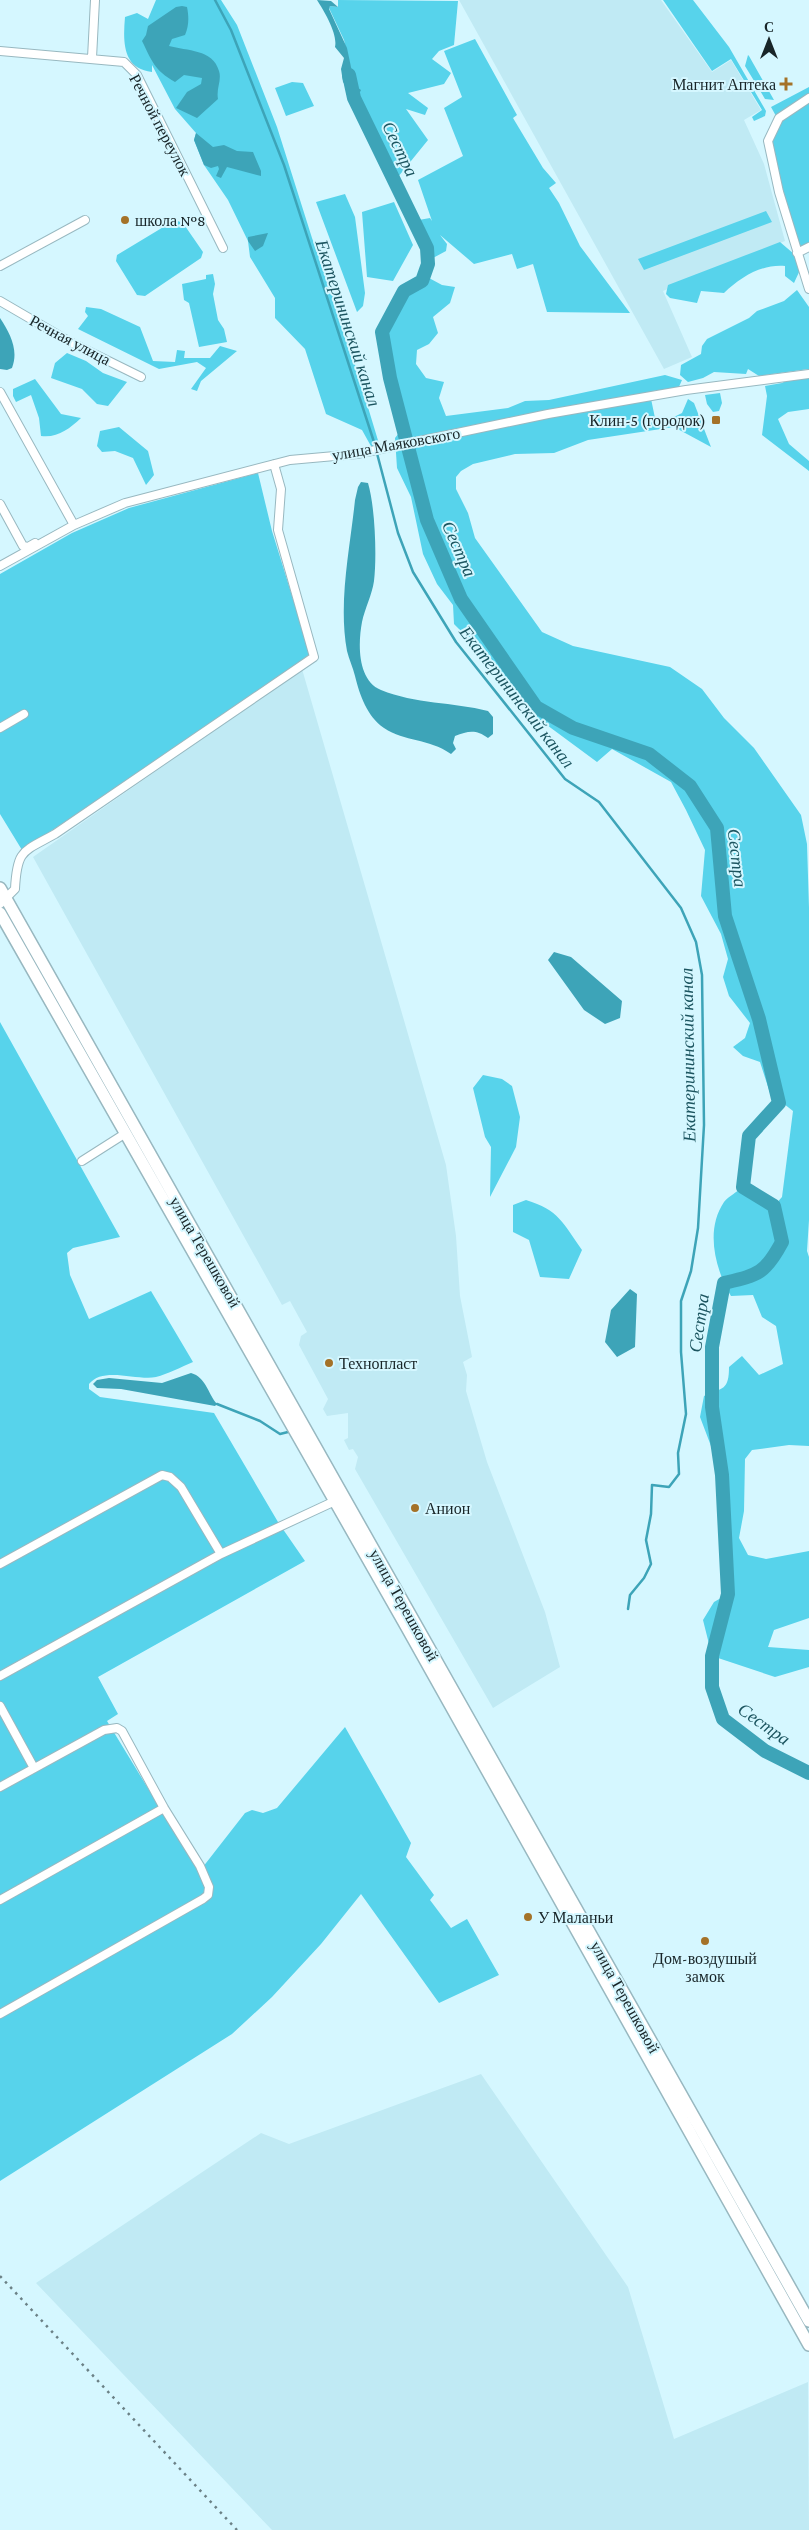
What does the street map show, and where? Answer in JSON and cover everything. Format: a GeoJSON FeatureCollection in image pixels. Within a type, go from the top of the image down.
{"type":"FeatureCollection","features":[{"type":"Feature","properties":{"kind":"highway","name":"улица Терешковой"},"geometry":{"type":"LineString","coordinates":[[0,888],[3,902],[809,2321]]}},
{"type":"Feature","properties":{"kind":"highway","name":"улица Терешковой"},"geometry":{"type":"LineString","coordinates":[[0,913],[335,1501],[809,2345]]}},
{"type":"Feature","properties":{"kind":"street"},"geometry":{"type":"LineString","coordinates":[[92,58],[95,0]]}},
{"type":"Feature","properties":{"kind":"street","name":"Речной переулок"},"geometry":{"type":"LineString","coordinates":[[0,51],[124,62],[137,75],[223,248]]}},
{"type":"Feature","properties":{"kind":"street"},"geometry":{"type":"LineString","coordinates":[[809,98],[779,118],[768,141],[772,168],[809,289]]}},
{"type":"Feature","properties":{"kind":"street"},"geometry":{"type":"LineString","coordinates":[[0,266],[85,220]]}},
{"type":"Feature","properties":{"kind":"street"},"geometry":{"type":"LineString","coordinates":[[797,253],[809,247]]}},
{"type":"Feature","properties":{"kind":"street","name":"Речная улица"},"geometry":{"type":"LineString","coordinates":[[0,301],[72,343],[141,377]]}},
{"type":"Feature","properties":{"kind":"street","name":"улица Маяковского"},"geometry":{"type":"LineString","coordinates":[[0,566],[74,525],[125,503],[274,464],[294,460],[357,454],[548,414],[677,392],[809,374]]}},
{"type":"Feature","properties":{"kind":"street"},"geometry":{"type":"LineString","coordinates":[[0,392],[74,525]]}},
{"type":"Feature","properties":{"kind":"street"},"geometry":{"type":"LineString","coordinates":[[3,902],[16,889],[17,862],[22,853],[56,834],[314,656],[278,530],[281,489],[274,464]]}},
{"type":"Feature","properties":{"kind":"street"},"geometry":{"type":"LineString","coordinates":[[0,504],[23,546],[28,546],[53,533],[64,531]]}},
{"type":"Feature","properties":{"kind":"street"},"geometry":{"type":"LineString","coordinates":[[0,728],[24,714]]}},
{"type":"Feature","properties":{"kind":"street"},"geometry":{"type":"LineString","coordinates":[[82,1161],[126,1133]]}},
{"type":"Feature","properties":{"kind":"street"},"geometry":{"type":"LineString","coordinates":[[0,1564],[162,1475],[170,1476],[181,1487],[220,1554]]}},
{"type":"Feature","properties":{"kind":"street"},"geometry":{"type":"LineString","coordinates":[[0,1676],[220,1554],[335,1501]]}},
{"type":"Feature","properties":{"kind":"street"},"geometry":{"type":"LineString","coordinates":[[0,1706],[34,1768]]}},
{"type":"Feature","properties":{"kind":"street"},"geometry":{"type":"LineString","coordinates":[[0,1787],[104,1730],[117,1728],[122,1731],[164,1808],[200,1866],[209,1887],[208,1894],[0,2014]]}},
{"type":"Feature","properties":{"kind":"street"},"geometry":{"type":"LineString","coordinates":[[0,1900],[164,1808]]}},
{"type":"Feature","properties":{"kind":"shaded area"},"geometry":{"type":"Polygon","coordinates":[[[156,0],[221,0],[237,25],[277,127],[312,238],[344,328],[380,447],[372,448],[362,430],[326,414],[305,349],[275,318],[275,298],[250,257],[248,241],[228,200],[204,165],[194,140],[196,133],[175,109],[152,65],[152,72],[142,70],[130,60],[125,44],[125,17],[137,13],[148,19],[156,0]]]}},
{"type":"Feature","properties":{"kind":"shaded area"},"geometry":{"type":"Polygon","coordinates":[[[317,0],[331,1],[338,7],[330,6],[329,9],[347,48],[355,86],[361,90],[360,92],[351,91],[343,82],[341,69],[344,58],[335,47],[332,29],[327,16],[317,0]]]}},
{"type":"Feature","properties":{"kind":"shaded area"},"geometry":{"type":"Polygon","coordinates":[[[338,0],[458,1],[454,45],[439,51],[432,59],[451,73],[444,84],[408,93],[428,108],[425,115],[406,109],[428,140],[398,177],[356,94],[360,92],[355,86],[344,40],[329,8],[330,6],[338,7],[338,0]]]}},
{"type":"Feature","properties":{"kind":"shaded area"},"geometry":{"type":"Polygon","coordinates":[[[459,0],[661,0],[712,72],[731,60],[761,110],[744,120],[764,164],[785,241],[663,291],[692,357],[664,369],[459,0]]]}},
{"type":"Feature","properties":{"kind":"shaded area"},"geometry":{"type":"Polygon","coordinates":[[[663,0],[693,0],[729,47],[766,111],[765,116],[754,121],[752,117],[762,110],[731,59],[712,71],[663,0]]]}},
{"type":"Feature","properties":{"kind":"shaded area"},"geometry":{"type":"Polygon","coordinates":[[[176,7],[187,7],[188,11],[186,32],[185,35],[172,39],[169,46],[205,55],[216,64],[220,74],[218,99],[197,118],[176,108],[187,92],[201,84],[202,78],[184,75],[175,82],[168,78],[151,60],[142,41],[148,26],[176,7]]]}},
{"type":"Feature","properties":{"kind":"shaded area"},"geometry":{"type":"Polygon","coordinates":[[[475,39],[517,115],[513,118],[543,168],[556,183],[549,188],[559,203],[580,246],[630,313],[547,312],[533,264],[517,269],[512,254],[474,264],[440,235],[447,244],[446,251],[433,258],[429,278],[442,285],[455,287],[450,303],[433,317],[438,333],[429,344],[417,350],[416,364],[426,378],[444,382],[439,398],[446,416],[508,408],[525,401],[549,400],[665,375],[682,380],[678,389],[653,391],[650,394],[655,418],[672,418],[682,413],[688,399],[694,403],[711,447],[674,427],[588,440],[554,453],[515,454],[473,464],[461,471],[456,477],[456,489],[468,513],[475,538],[542,632],[573,646],[670,667],[702,689],[724,718],[754,748],[801,815],[807,844],[809,908],[809,1220],[807,1251],[809,1257],[809,1446],[789,1445],[752,1450],[745,1459],[744,1511],[739,1538],[748,1555],[766,1559],[809,1551],[809,1618],[774,1630],[768,1647],[809,1650],[809,1667],[775,1677],[712,1656],[703,1620],[714,1602],[728,1594],[722,1475],[700,1417],[704,1396],[724,1387],[728,1380],[729,1367],[742,1356],[759,1375],[783,1364],[776,1326],[762,1317],[753,1295],[731,1296],[725,1285],[720,1274],[714,1249],[714,1237],[718,1213],[724,1202],[743,1187],[774,1206],[782,1197],[793,1111],[770,1093],[760,1062],[743,1056],[733,1047],[745,1038],[750,1023],[729,996],[723,977],[728,959],[721,934],[701,896],[705,850],[671,782],[612,749],[597,762],[532,714],[478,641],[465,635],[454,624],[453,605],[437,584],[423,554],[411,497],[397,468],[395,438],[403,428],[390,378],[382,332],[404,291],[422,281],[426,265],[426,250],[422,235],[413,221],[430,218],[432,221],[418,180],[463,156],[444,108],[462,97],[444,51],[475,39]]]}},
{"type":"Feature","properties":{"kind":"shaded area"},"geometry":{"type":"Polygon","coordinates":[[[748,55],[774,100],[765,99],[745,66],[748,55]]]}},
{"type":"Feature","properties":{"kind":"shaded area"},"geometry":{"type":"Polygon","coordinates":[[[292,82],[303,83],[314,106],[286,116],[275,88],[292,82]]]}},
{"type":"Feature","properties":{"kind":"shaded area"},"geometry":{"type":"Polygon","coordinates":[[[809,87],[809,95],[776,116],[771,107],[809,87]]]}},
{"type":"Feature","properties":{"kind":"shaded area"},"geometry":{"type":"Polygon","coordinates":[[[809,99],[809,245],[798,252],[769,141],[780,118],[809,99]]]}},
{"type":"Feature","properties":{"kind":"shaded area"},"geometry":{"type":"Polygon","coordinates":[[[196,133],[213,147],[224,145],[237,151],[253,152],[261,171],[261,176],[227,167],[221,178],[216,176],[219,169],[218,166],[211,168],[204,165],[194,140],[196,133]]]}},
{"type":"Feature","properties":{"kind":"shaded area"},"geometry":{"type":"Polygon","coordinates":[[[345,194],[355,217],[365,293],[363,306],[357,312],[316,202],[345,194]]]}},
{"type":"Feature","properties":{"kind":"shaded area"},"geometry":{"type":"Polygon","coordinates":[[[394,202],[413,245],[393,281],[367,277],[362,212],[394,202]]]}},
{"type":"Feature","properties":{"kind":"shaded area"},"geometry":{"type":"Polygon","coordinates":[[[766,211],[772,222],[644,270],[638,259],[766,211]]]}},
{"type":"Feature","properties":{"kind":"shaded area"},"geometry":{"type":"Polygon","coordinates":[[[175,220],[183,223],[203,252],[201,258],[145,296],[137,295],[116,261],[117,255],[175,220]]]}},
{"type":"Feature","properties":{"kind":"shaded area"},"geometry":{"type":"Polygon","coordinates":[[[268,233],[263,246],[255,251],[248,241],[248,237],[268,233]]]}},
{"type":"Feature","properties":{"kind":"shaded area"},"geometry":{"type":"Polygon","coordinates":[[[780,242],[794,254],[800,270],[794,283],[785,276],[785,266],[776,266],[760,269],[744,277],[724,293],[701,291],[697,303],[670,298],[666,294],[668,285],[780,242]]]}},
{"type":"Feature","properties":{"kind":"shaded area"},"geometry":{"type":"Polygon","coordinates":[[[213,274],[215,284],[213,294],[218,320],[224,329],[227,342],[199,347],[189,303],[184,300],[182,284],[206,279],[206,275],[213,274]]]}},
{"type":"Feature","properties":{"kind":"shaded area"},"geometry":{"type":"Polygon","coordinates":[[[797,290],[809,307],[809,369],[759,376],[748,369],[746,374],[714,372],[703,378],[688,382],[680,375],[681,365],[701,354],[702,346],[707,339],[749,318],[757,311],[784,301],[797,290]]]}},
{"type":"Feature","properties":{"kind":"shaded area"},"geometry":{"type":"Polygon","coordinates":[[[86,307],[101,309],[140,327],[153,361],[175,362],[177,350],[185,351],[184,358],[210,358],[220,346],[237,351],[201,381],[197,391],[191,389],[206,368],[197,362],[159,369],[78,329],[88,316],[85,312],[86,307]]]}},
{"type":"Feature","properties":{"kind":"shaded area"},"geometry":{"type":"Polygon","coordinates":[[[0,318],[14,348],[12,368],[7,370],[0,369],[0,318]]]}},
{"type":"Feature","properties":{"kind":"shaded area"},"geometry":{"type":"Polygon","coordinates":[[[67,353],[86,361],[103,373],[127,382],[108,406],[97,404],[82,389],[51,378],[55,363],[67,353]]]}},
{"type":"Feature","properties":{"kind":"shaded area"},"geometry":{"type":"Polygon","coordinates":[[[791,378],[809,379],[809,409],[788,412],[778,419],[789,444],[809,461],[809,471],[762,435],[767,396],[765,386],[782,383],[791,378]]]}},
{"type":"Feature","properties":{"kind":"shaded area"},"geometry":{"type":"Polygon","coordinates":[[[35,379],[61,414],[81,418],[63,432],[53,436],[41,436],[39,418],[31,395],[16,402],[13,396],[13,389],[35,379]]]}},
{"type":"Feature","properties":{"kind":"shaded area"},"geometry":{"type":"Polygon","coordinates":[[[720,393],[722,403],[719,411],[713,412],[707,404],[705,395],[720,393]]]}},
{"type":"Feature","properties":{"kind":"shaded area"},"geometry":{"type":"Polygon","coordinates":[[[119,427],[148,451],[154,475],[146,485],[133,458],[115,451],[102,452],[97,446],[100,431],[119,427]]]}},
{"type":"Feature","properties":{"kind":"shaded area"},"geometry":{"type":"Polygon","coordinates":[[[258,473],[272,531],[310,654],[190,740],[22,850],[0,814],[0,574],[72,533],[129,508],[258,473]]]}},
{"type":"Feature","properties":{"kind":"shaded area"},"geometry":{"type":"Polygon","coordinates":[[[361,482],[368,483],[374,518],[375,546],[374,581],[363,617],[360,640],[363,670],[373,685],[394,695],[488,711],[493,717],[493,734],[488,738],[480,733],[472,732],[455,736],[453,743],[456,749],[451,754],[434,745],[400,736],[384,728],[373,718],[359,691],[347,651],[344,595],[355,500],[361,482]]]}},
{"type":"Feature","properties":{"kind":"shaded area"},"geometry":{"type":"Polygon","coordinates":[[[302,669],[446,1165],[456,1236],[460,1296],[472,1357],[463,1362],[467,1375],[466,1391],[487,1462],[545,1612],[560,1667],[493,1708],[355,1469],[358,1457],[353,1449],[349,1450],[344,1440],[348,1438],[348,1413],[327,1416],[323,1409],[328,1399],[299,1345],[301,1336],[307,1332],[290,1301],[282,1305],[33,857],[302,669]]]}},
{"type":"Feature","properties":{"kind":"shaded area"},"geometry":{"type":"Polygon","coordinates":[[[554,952],[571,957],[622,1001],[620,1018],[605,1024],[584,1010],[548,960],[554,952]]]}},
{"type":"Feature","properties":{"kind":"shaded area"},"geometry":{"type":"Polygon","coordinates":[[[0,1022],[120,1237],[73,1248],[67,1253],[70,1275],[89,1319],[151,1291],[193,1362],[156,1377],[103,1376],[89,1384],[89,1389],[100,1397],[214,1413],[278,1522],[305,1561],[98,1677],[118,1714],[107,1721],[199,1872],[245,1813],[252,1810],[263,1813],[277,1808],[345,1727],[411,1843],[406,1857],[434,1895],[430,1900],[451,1928],[467,1919],[499,1975],[439,2003],[361,1894],[321,1944],[272,1997],[232,2034],[0,2181],[0,1022]]]}},
{"type":"Feature","properties":{"kind":"shaded area"},"geometry":{"type":"Polygon","coordinates":[[[483,1075],[502,1079],[512,1086],[520,1117],[516,1147],[490,1197],[491,1147],[485,1137],[473,1088],[483,1075]]]}},
{"type":"Feature","properties":{"kind":"shaded area"},"geometry":{"type":"Polygon","coordinates":[[[526,1200],[553,1213],[565,1225],[582,1250],[569,1279],[540,1277],[529,1240],[513,1232],[513,1205],[526,1200]]]}},
{"type":"Feature","properties":{"kind":"shaded area"},"geometry":{"type":"Polygon","coordinates":[[[630,1289],[637,1294],[635,1347],[617,1357],[605,1342],[611,1310],[630,1289]]]}},
{"type":"Feature","properties":{"kind":"shaded area"},"geometry":{"type":"Polygon","coordinates":[[[191,1373],[203,1382],[217,1404],[215,1406],[121,1389],[97,1388],[93,1384],[97,1380],[109,1378],[162,1383],[191,1373]]]}},
{"type":"Feature","properties":{"kind":"shaded area"},"geometry":{"type":"Polygon","coordinates":[[[481,2074],[628,2287],[674,2439],[808,2382],[809,2530],[272,2530],[36,2283],[261,2133],[289,2144],[481,2074]]]}},
{"type":"Feature","properties":{"kind":"waterway","name":"Екатерининский канал"},"geometry":{"type":"LineString","coordinates":[[215,0],[231,30],[284,165],[374,442],[398,533],[413,572],[456,642],[565,779],[599,802],[681,908],[696,942],[702,975],[704,1125],[698,1228],[691,1271],[681,1301],[681,1352],[686,1414],[678,1453],[679,1474],[669,1487],[652,1485],[651,1514],[646,1540],[651,1564],[644,1578],[630,1595],[628,1609]]}},
{"type":"Feature","properties":{"kind":"waterway","name":"Сестра"},"geometry":{"type":"LineString","coordinates":[[349,75],[354,98],[427,248],[428,264],[422,281],[404,291],[382,332],[390,378],[427,520],[461,599],[536,707],[573,728],[649,754],[690,786],[717,828],[725,916],[759,1019],[779,1103],[749,1136],[743,1187],[774,1206],[782,1242],[771,1261],[759,1272],[745,1278],[724,1283],[712,1347],[712,1407],[722,1475],[728,1594],[712,1656],[712,1687],[723,1719],[765,1751],[809,1773]]}},
{"type":"Feature","properties":{"kind":"waterway"},"geometry":{"type":"LineString","coordinates":[[217,1404],[260,1421],[280,1434],[288,1432]]}},
{"type":"Feature","properties":{"kind":"railway"},"geometry":{"type":"LineString","coordinates":[[0,2276],[237,2530]]}},
{"type":"Feature","properties":{"kind":"place","name":"Магнит Аптека"},"geometry":{"type":"Point","coordinates":[786,84]}},
{"type":"Feature","properties":{"kind":"place","name":"школа №8"},"geometry":{"type":"Point","coordinates":[125,220]}},
{"type":"Feature","properties":{"kind":"place","name":"Клин-5 (городок)"},"geometry":{"type":"Point","coordinates":[716,420]}},
{"type":"Feature","properties":{"kind":"place","name":"Технопласт"},"geometry":{"type":"Point","coordinates":[329,1363]}},
{"type":"Feature","properties":{"kind":"place","name":"Анион"},"geometry":{"type":"Point","coordinates":[415,1508]}},
{"type":"Feature","properties":{"kind":"place","name":"У Маланьи"},"geometry":{"type":"Point","coordinates":[528,1917]}},
{"type":"Feature","properties":{"kind":"place","name":"Дом-воздушый замок"},"geometry":{"type":"Point","coordinates":[705,1941]}}]}
